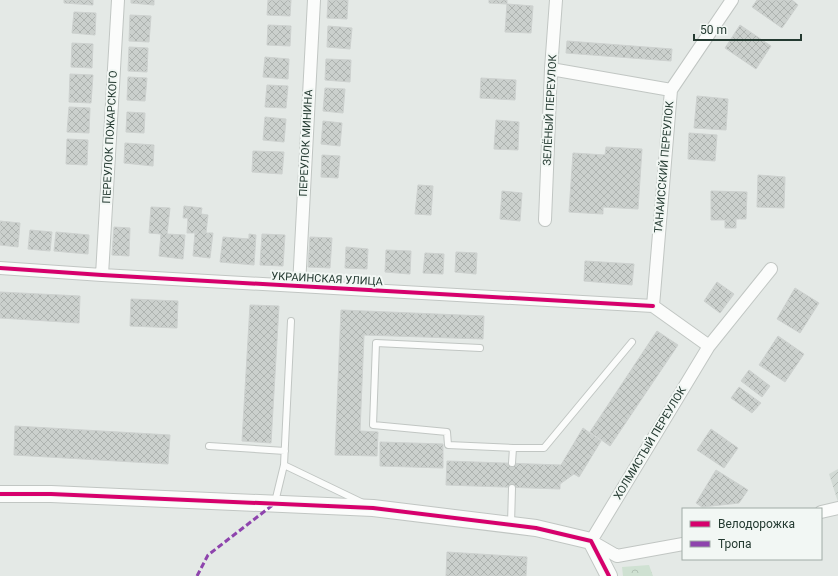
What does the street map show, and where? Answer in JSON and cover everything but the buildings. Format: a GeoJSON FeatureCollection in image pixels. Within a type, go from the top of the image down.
{"type":"FeatureCollection","features":[{"type":"Feature","properties":{"kind":"street","name":"ПЕРЕУЛОК ПОЖАРСКОГО"},"geometry":{"type":"LineString","coordinates":[[102,275],[118,0]]}},
{"type":"Feature","properties":{"kind":"street","name":"ПЕРЕУЛОК МИНИНА"},"geometry":{"type":"LineString","coordinates":[[299,286],[314,0]]}},
{"type":"Feature","properties":{"kind":"street","name":"ЗЕЛЁНЫЙ ПЕРЕУЛОК"},"geometry":{"type":"LineString","coordinates":[[545,220],[551,69],[556,0]]}},
{"type":"Feature","properties":{"kind":"street","name":"ТАНАИССКИЙ ПЕРЕУЛОК"},"geometry":{"type":"LineString","coordinates":[[653,306],[671,90],[732,0]]}},
{"type":"Feature","properties":{"kind":"street"},"geometry":{"type":"LineString","coordinates":[[551,69],[671,90]]}},
{"type":"Feature","properties":{"kind":"street","name":"УКРАИНСКАЯ УЛИЦА"},"geometry":{"type":"LineString","coordinates":[[0,268],[653,306]]}},
{"type":"Feature","properties":{"kind":"street","name":"ХОЛМИСТЫЙ ПЕРЕУЛОК"},"geometry":{"type":"LineString","coordinates":[[591,541],[709,346],[771,269]]}},
{"type":"Feature","properties":{"kind":"street"},"geometry":{"type":"LineString","coordinates":[[653,306],[709,346]]}},
{"type":"Feature","properties":{"kind":"street"},"geometry":{"type":"LineString","coordinates":[[0,494],[51,494],[373,508],[536,528],[591,541],[617,556],[682,544]]}},
{"type":"Feature","properties":{"kind":"street"},"geometry":{"type":"LineString","coordinates":[[822,512],[838,508]]}},
{"type":"Feature","properties":{"kind":"street"},"geometry":{"type":"LineString","coordinates":[[591,541],[609,576]]}},
{"type":"Feature","properties":{"kind":"lane"},"geometry":{"type":"LineString","coordinates":[[274,504],[284,465],[291,321]]}},
{"type":"Feature","properties":{"kind":"lane"},"geometry":{"type":"LineString","coordinates":[[480,348],[376,343],[373,425],[447,432],[448,445],[544,448],[632,342]]}},
{"type":"Feature","properties":{"kind":"lane"},"geometry":{"type":"LineString","coordinates":[[209,446],[284,451]]}},
{"type":"Feature","properties":{"kind":"lane"},"geometry":{"type":"LineString","coordinates":[[512,463],[513,448]]}},
{"type":"Feature","properties":{"kind":"lane"},"geometry":{"type":"LineString","coordinates":[[284,465],[373,508]]}},
{"type":"Feature","properties":{"kind":"lane"},"geometry":{"type":"LineString","coordinates":[[511,524],[512,488]]}},
{"type":"Feature","properties":{"kind":"shaded area"},"geometry":{"type":"Polygon","coordinates":[[[838,469],[838,502],[829,474],[838,469]]]}},
{"type":"Feature","properties":{"kind":"green space"},"geometry":{"type":"Polygon","coordinates":[[[649,565],[653,576],[623,576],[622,567],[649,565]]]}},
{"type":"Feature","properties":{"kind":"marked path"},"geometry":{"type":"LineString","coordinates":[[197,576],[208,555],[274,504]]}},
{"type":"Feature","properties":{"kind":"cycle path"},"geometry":{"type":"LineString","coordinates":[[0,268],[653,306]]}},
{"type":"Feature","properties":{"kind":"cycle path"},"geometry":{"type":"LineString","coordinates":[[0,494],[51,494],[373,508],[536,528],[591,541],[609,576]]}}]}
